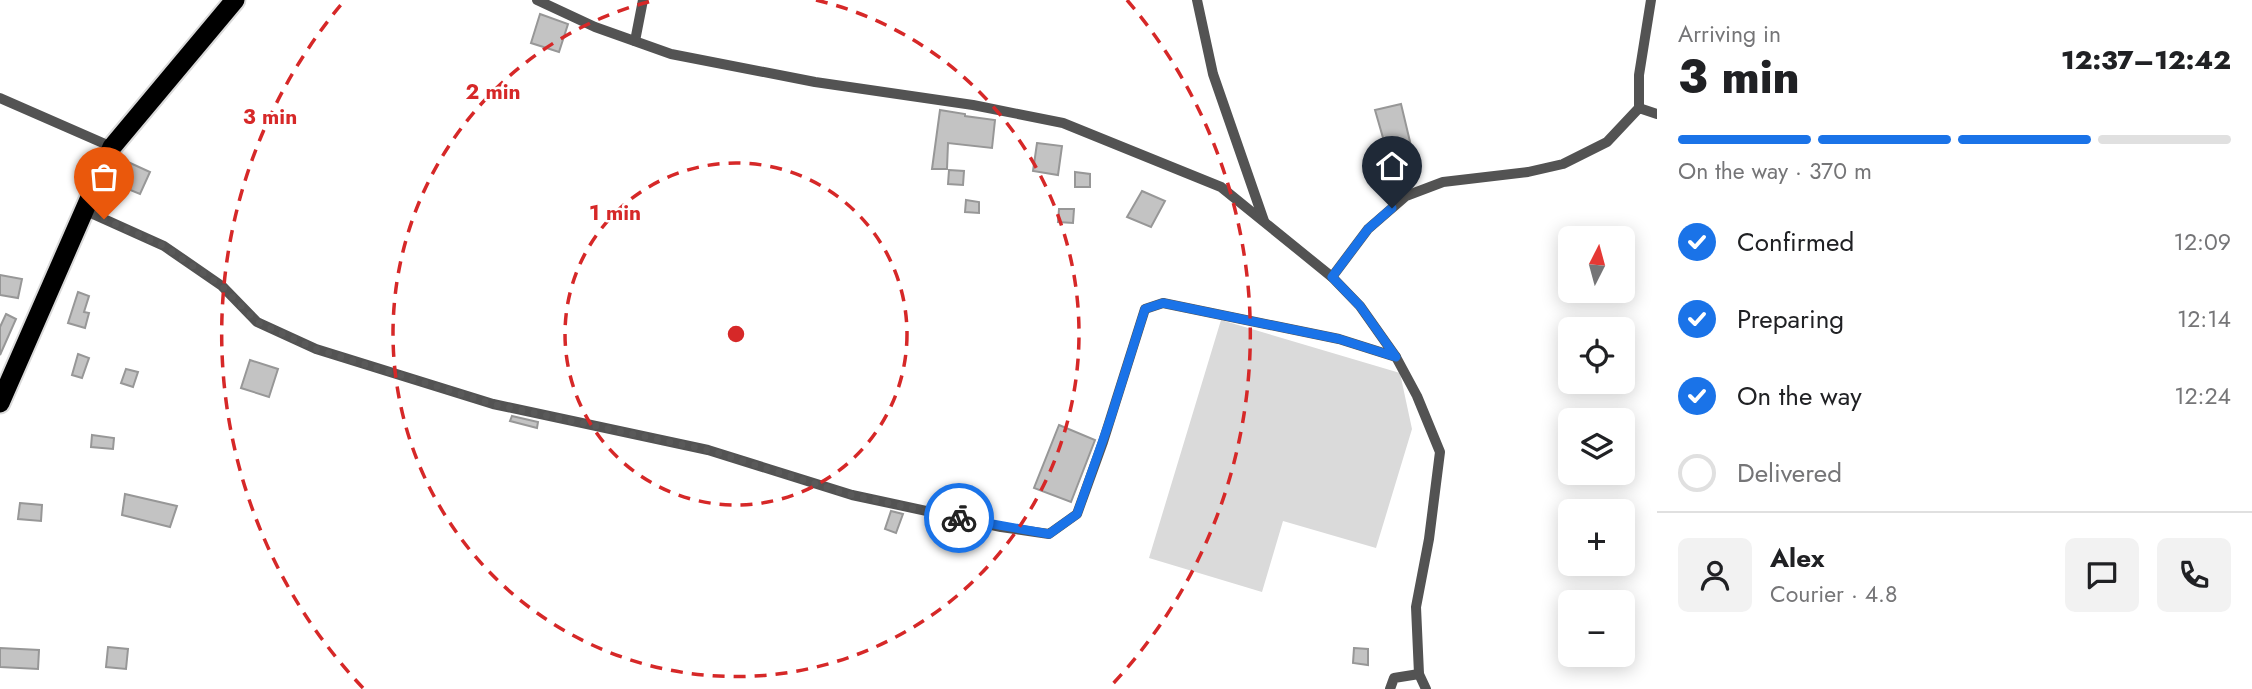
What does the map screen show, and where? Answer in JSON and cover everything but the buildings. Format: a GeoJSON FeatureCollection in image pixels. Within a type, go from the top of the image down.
{"type":"FeatureCollection","features":[{"type":"Feature","properties":{"kind":"highway"},"geometry":{"type":"LineString","coordinates":[[0,403],[112,147],[235,0]]}},
{"type":"Feature","properties":{"kind":"street"},"geometry":{"type":"LineString","coordinates":[[537,0],[595,27],[671,54],[815,82],[973,105],[1063,123],[1221,187],[1332,277],[1360,306],[1396,357],[1417,396],[1440,452],[1429,539],[1416,607],[1419,674],[1426,689]]}},
{"type":"Feature","properties":{"kind":"street"},"geometry":{"type":"LineString","coordinates":[[635,41],[643,0]]}},
{"type":"Feature","properties":{"kind":"street"},"geometry":{"type":"LineString","coordinates":[[1197,0],[1213,74],[1264,221]]}},
{"type":"Feature","properties":{"kind":"street"},"geometry":{"type":"LineString","coordinates":[[1332,277],[1368,229],[1406,196],[1443,182],[1528,172],[1563,164],[1607,142],[1639,108],[1639,75],[1651,0]]}},
{"type":"Feature","properties":{"kind":"street"},"geometry":{"type":"LineString","coordinates":[[0,98],[112,147]]}},
{"type":"Feature","properties":{"kind":"street"},"geometry":{"type":"LineString","coordinates":[[1639,108],[1657,114]]}},
{"type":"Feature","properties":{"kind":"street"},"geometry":{"type":"LineString","coordinates":[[85,210],[164,246],[222,286],[257,322],[316,349],[493,404],[708,450],[852,495],[1001,527],[1049,534],[1077,514],[1145,309],[1163,303],[1339,339],[1396,357]]}},
{"type":"Feature","properties":{"kind":"street"},"geometry":{"type":"LineString","coordinates":[[1390,689],[1394,678],[1419,674]]}},
{"type":"Feature","properties":{"kind":"shaded area"},"geometry":{"type":"Polygon","coordinates":[[[1221,320],[1400,373],[1412,429],[1376,548],[1283,521],[1262,592],[1149,558],[1221,320]]]}},
{"type":"Feature","properties":{"kind":"way so far"},"geometry":{"type":"LineString","coordinates":[[104,219],[164,246],[222,286],[257,322],[316,349],[493,404],[708,450],[852,495],[959,518]]}},
{"type":"Feature","properties":{"kind":"route"},"geometry":{"type":"LineString","coordinates":[[959,518],[1049,534],[1077,514],[1145,309],[1163,303],[1339,339],[1396,357],[1360,306],[1332,277],[1368,229],[1392,208]]}}]}
